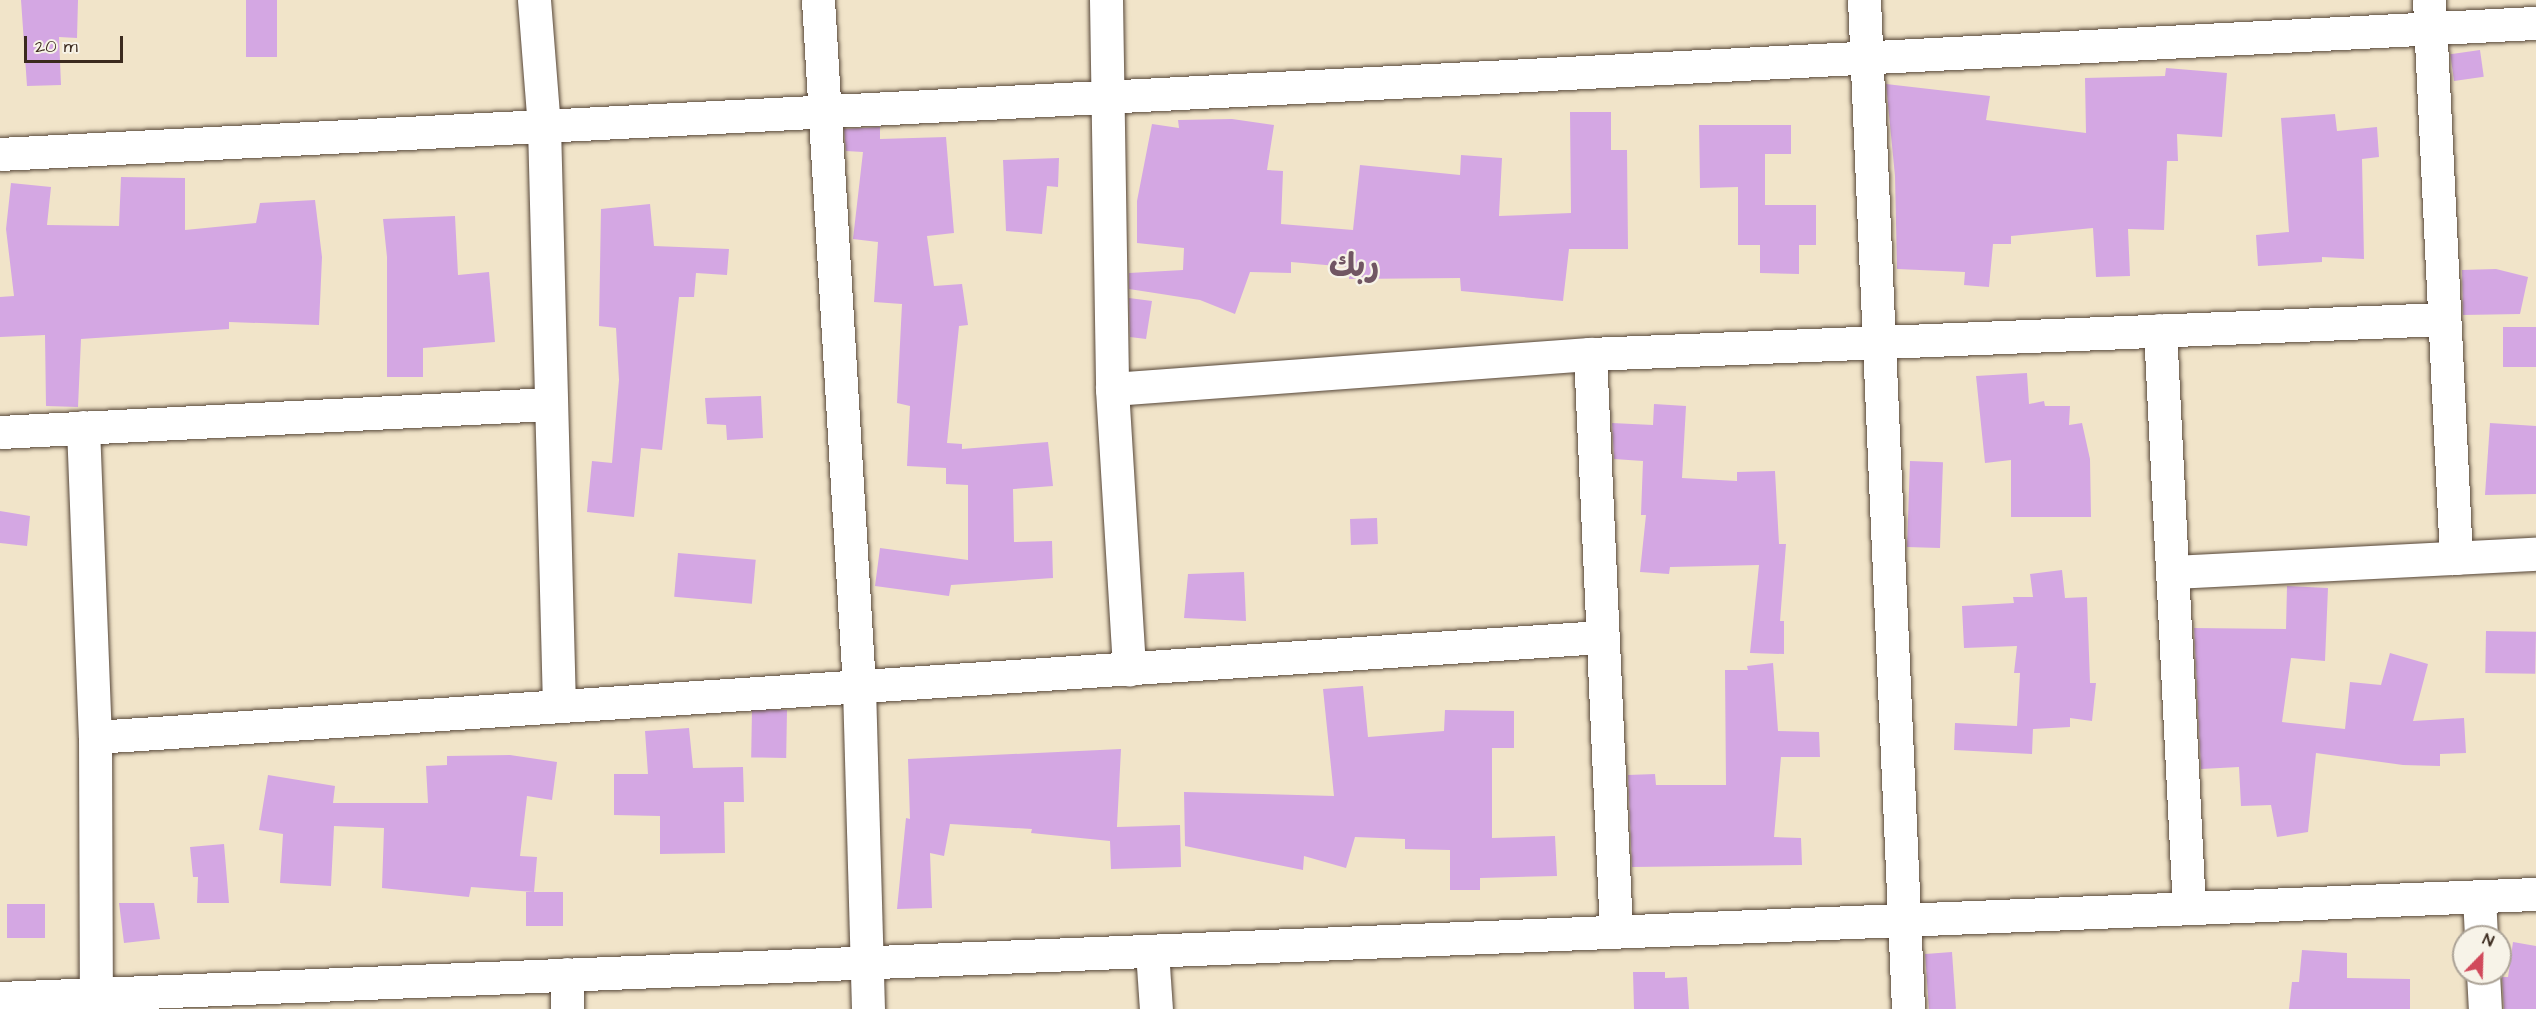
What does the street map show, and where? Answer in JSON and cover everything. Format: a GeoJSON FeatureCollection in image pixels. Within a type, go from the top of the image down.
{"type":"FeatureCollection","features":[{"type":"Feature","properties":{"kind":"street"},"geometry":{"type":"LineString","coordinates":[[534,0],[544,126],[549,404],[560,706]]}},
{"type":"Feature","properties":{"kind":"street"},"geometry":{"type":"LineString","coordinates":[[818,0],[859,687],[868,1009]]}},
{"type":"Feature","properties":{"kind":"street"},"geometry":{"type":"LineString","coordinates":[[1107,0],[1106,97],[1112,388],[1129,669]]}},
{"type":"Feature","properties":{"kind":"street"},"geometry":{"type":"LineString","coordinates":[[1864,0],[1906,920],[1908,1009]]}},
{"type":"Feature","properties":{"kind":"street"},"geometry":{"type":"LineString","coordinates":[[0,154],[1867,58],[2430,14],[2536,23]]}},
{"type":"Feature","properties":{"kind":"street"},"geometry":{"type":"LineString","coordinates":[[2430,14],[2456,558]]}},
{"type":"Feature","properties":{"kind":"street"},"geometry":{"type":"LineString","coordinates":[[1112,388],[1590,354],[1880,344],[2444,318]]}},
{"type":"Feature","properties":{"kind":"street"},"geometry":{"type":"LineString","coordinates":[[2160,330],[2175,572],[2189,908]]}},
{"type":"Feature","properties":{"kind":"street"},"geometry":{"type":"LineString","coordinates":[[1590,354],[1616,931]]}},
{"type":"Feature","properties":{"kind":"street"},"geometry":{"type":"LineString","coordinates":[[0,432],[549,404]]}},
{"type":"Feature","properties":{"kind":"street"},"geometry":{"type":"LineString","coordinates":[[83,427],[95,737],[96,994]]}},
{"type":"Feature","properties":{"kind":"street"},"geometry":{"type":"LineString","coordinates":[[2175,572],[2536,554]]}},
{"type":"Feature","properties":{"kind":"street"},"geometry":{"type":"LineString","coordinates":[[95,737],[1601,637]]}},
{"type":"Feature","properties":{"kind":"street"},"geometry":{"type":"LineString","coordinates":[[0,998],[2536,894]]}},
{"type":"Feature","properties":{"kind":"street"},"geometry":{"type":"LineString","coordinates":[[2480,896],[2481,925]]}},
{"type":"Feature","properties":{"kind":"street"},"geometry":{"type":"LineString","coordinates":[[1152,951],[1156,1009]]}},
{"type":"Feature","properties":{"kind":"street"},"geometry":{"type":"LineString","coordinates":[[567,974],[567,1009]]}},
{"type":"Feature","properties":{"kind":"street"},"geometry":{"type":"LineString","coordinates":[[2484,985],[2485,1009]]}},
{"type":"Feature","properties":{"kind":"building"},"geometry":{"type":"Polygon","coordinates":[[[21,0],[78,0],[77,38],[59,37],[61,85],[27,86],[21,0]]]}},
{"type":"Feature","properties":{"kind":"building"},"geometry":{"type":"Polygon","coordinates":[[[246,0],[277,0],[277,57],[246,57],[246,0]]]}},
{"type":"Feature","properties":{"kind":"building"},"geometry":{"type":"Polygon","coordinates":[[[2480,50],[2484,77],[2454,81],[2450,54],[2480,50]]]}},
{"type":"Feature","properties":{"kind":"building"},"geometry":{"type":"Polygon","coordinates":[[[2166,68],[2227,73],[2222,137],[2177,134],[2178,161],[2167,161],[2164,230],[2128,229],[2130,276],[2096,277],[2093,228],[2011,236],[2011,244],[1993,244],[1989,287],[1964,285],[1965,272],[1897,269],[1895,176],[1886,84],[1990,96],[1986,120],[2086,133],[2085,78],[2165,76],[2166,68]]]}},
{"type":"Feature","properties":{"kind":"building"},"geometry":{"type":"Polygon","coordinates":[[[1570,112],[1611,112],[1611,150],[1627,150],[1628,249],[1569,249],[1563,301],[1461,291],[1460,278],[1349,279],[1349,267],[1291,262],[1291,273],[1250,272],[1235,314],[1200,300],[1129,289],[1129,273],[1183,270],[1184,248],[1137,243],[1137,201],[1152,124],[1179,128],[1178,120],[1232,119],[1274,125],[1267,170],[1283,171],[1281,224],[1353,230],[1360,165],[1460,175],[1461,155],[1502,158],[1499,216],[1571,213],[1570,112]]]}},
{"type":"Feature","properties":{"kind":"building"},"geometry":{"type":"Polygon","coordinates":[[[2335,114],[2337,131],[2377,127],[2379,157],[2362,159],[2364,259],[2322,257],[2322,262],[2258,266],[2256,235],[2289,232],[2281,118],[2335,114]]]}},
{"type":"Feature","properties":{"kind":"building"},"geometry":{"type":"Polygon","coordinates":[[[1699,125],[1791,125],[1791,154],[1765,154],[1765,205],[1816,205],[1816,245],[1799,245],[1799,274],[1760,273],[1760,245],[1738,245],[1738,187],[1700,188],[1699,125]]]}},
{"type":"Feature","properties":{"kind":"building"},"geometry":{"type":"Polygon","coordinates":[[[880,127],[880,139],[946,137],[954,233],[927,236],[934,286],[962,284],[968,325],[959,326],[947,443],[962,444],[962,449],[1048,442],[1053,486],[1013,489],[1014,542],[1052,541],[1053,578],[951,585],[949,596],[875,586],[880,548],[968,560],[968,485],[946,484],[946,468],[907,466],[910,406],[897,403],[902,304],[874,302],[878,242],[853,239],[863,152],[846,151],[844,129],[880,127]]]}},
{"type":"Feature","properties":{"kind":"building"},"geometry":{"type":"Polygon","coordinates":[[[1059,158],[1058,187],[1047,186],[1042,234],[1006,231],[1003,160],[1059,158]]]}},
{"type":"Feature","properties":{"kind":"building"},"geometry":{"type":"Polygon","coordinates":[[[121,177],[185,178],[185,230],[256,223],[260,203],[315,200],[322,257],[319,325],[229,322],[229,329],[81,339],[78,407],[46,406],[45,335],[0,337],[0,297],[14,296],[6,229],[11,183],[51,187],[47,225],[119,226],[121,177]]]}},
{"type":"Feature","properties":{"kind":"building"},"geometry":{"type":"Polygon","coordinates":[[[650,204],[654,246],[729,249],[727,275],[696,273],[694,297],[679,297],[662,450],[641,448],[634,517],[587,512],[592,461],[612,463],[619,380],[616,328],[599,326],[601,209],[650,204]]]}},
{"type":"Feature","properties":{"kind":"building"},"geometry":{"type":"Polygon","coordinates":[[[455,216],[458,275],[489,272],[495,342],[423,348],[423,377],[387,377],[387,257],[383,219],[455,216]]]}},
{"type":"Feature","properties":{"kind":"building"},"geometry":{"type":"Polygon","coordinates":[[[2496,269],[2528,277],[2520,314],[2463,315],[2462,270],[2496,269]]]}},
{"type":"Feature","properties":{"kind":"building"},"geometry":{"type":"Polygon","coordinates":[[[1129,298],[1152,301],[1146,339],[1130,337],[1129,298]]]}},
{"type":"Feature","properties":{"kind":"building"},"geometry":{"type":"Polygon","coordinates":[[[2503,327],[2536,327],[2536,367],[2503,367],[2503,327]]]}},
{"type":"Feature","properties":{"kind":"building"},"geometry":{"type":"Polygon","coordinates":[[[2027,373],[2029,404],[2044,401],[2045,406],[2070,406],[2069,425],[2082,423],[2090,459],[2091,517],[2011,517],[2011,460],[1985,463],[1976,376],[2027,373]]]}},
{"type":"Feature","properties":{"kind":"building"},"geometry":{"type":"Polygon","coordinates":[[[761,396],[763,438],[727,440],[726,425],[707,424],[705,398],[761,396]]]}},
{"type":"Feature","properties":{"kind":"building"},"geometry":{"type":"Polygon","coordinates":[[[1654,404],[1686,406],[1682,478],[1737,481],[1737,472],[1775,471],[1779,544],[1786,544],[1780,621],[1784,621],[1784,654],[1750,653],[1759,565],[1670,567],[1669,574],[1640,572],[1646,515],[1641,515],[1643,461],[1614,459],[1612,423],[1653,425],[1654,404]]]}},
{"type":"Feature","properties":{"kind":"building"},"geometry":{"type":"Polygon","coordinates":[[[2490,423],[2536,426],[2536,494],[2485,495],[2490,423]]]}},
{"type":"Feature","properties":{"kind":"building"},"geometry":{"type":"Polygon","coordinates":[[[1910,461],[1943,462],[1940,548],[1907,547],[1910,461]]]}},
{"type":"Feature","properties":{"kind":"building"},"geometry":{"type":"Polygon","coordinates":[[[0,511],[30,516],[27,546],[0,543],[0,511]]]}},
{"type":"Feature","properties":{"kind":"building"},"geometry":{"type":"Polygon","coordinates":[[[1377,518],[1378,544],[1351,545],[1350,519],[1377,518]]]}},
{"type":"Feature","properties":{"kind":"building"},"geometry":{"type":"Polygon","coordinates":[[[678,553],[756,560],[752,604],[674,597],[678,553]]]}},
{"type":"Feature","properties":{"kind":"building"},"geometry":{"type":"Polygon","coordinates":[[[2062,570],[2065,598],[2087,597],[2090,683],[2096,683],[2092,721],[2070,718],[2070,727],[2033,729],[2032,754],[1954,750],[1955,723],[2017,726],[2020,673],[2014,673],[2017,646],[1964,648],[1962,606],[2014,603],[2013,597],[2033,597],[2030,574],[2062,570]]]}},
{"type":"Feature","properties":{"kind":"building"},"geometry":{"type":"Polygon","coordinates":[[[1244,572],[1246,621],[1184,618],[1188,574],[1244,572]]]}},
{"type":"Feature","properties":{"kind":"building"},"geometry":{"type":"Polygon","coordinates":[[[2287,586],[2328,588],[2325,661],[2291,658],[2282,722],[2345,729],[2350,682],[2381,685],[2390,653],[2428,664],[2413,721],[2464,718],[2466,753],[2440,754],[2440,766],[2403,765],[2316,753],[2308,832],[2277,837],[2271,805],[2241,806],[2239,767],[2201,769],[2194,628],[2286,629],[2287,586]]]}},
{"type":"Feature","properties":{"kind":"building"},"geometry":{"type":"Polygon","coordinates":[[[2486,631],[2536,632],[2535,674],[2485,673],[2486,631]]]}},
{"type":"Feature","properties":{"kind":"building"},"geometry":{"type":"Polygon","coordinates":[[[1773,663],[1778,731],[1819,732],[1820,757],[1781,757],[1774,837],[1801,838],[1802,865],[1632,867],[1628,775],[1655,774],[1656,785],[1726,785],[1725,670],[1748,670],[1747,666],[1773,663]]]}},
{"type":"Feature","properties":{"kind":"building"},"geometry":{"type":"Polygon","coordinates":[[[1363,686],[1368,737],[1444,731],[1445,710],[1514,711],[1514,748],[1492,748],[1492,838],[1555,836],[1557,876],[1480,878],[1480,890],[1450,890],[1450,850],[1405,849],[1405,839],[1355,837],[1346,868],[1304,856],[1303,870],[1185,846],[1184,792],[1334,796],[1323,689],[1363,686]]]}},
{"type":"Feature","properties":{"kind":"building"},"geometry":{"type":"Polygon","coordinates":[[[752,709],[787,710],[786,758],[751,757],[752,709]]]}},
{"type":"Feature","properties":{"kind":"building"},"geometry":{"type":"Polygon","coordinates":[[[689,728],[693,768],[743,767],[744,802],[724,802],[725,853],[660,854],[660,816],[614,815],[614,774],[648,774],[645,731],[689,728]]]}},
{"type":"Feature","properties":{"kind":"building"},"geometry":{"type":"Polygon","coordinates":[[[1121,749],[1117,827],[1180,825],[1181,867],[1111,869],[1110,841],[1031,833],[1032,829],[950,824],[944,856],[930,853],[932,908],[897,909],[906,818],[910,819],[908,759],[1121,749]]]}},
{"type":"Feature","properties":{"kind":"building"},"geometry":{"type":"Polygon","coordinates":[[[510,755],[557,762],[552,800],[527,796],[520,856],[537,857],[534,892],[471,887],[469,897],[382,888],[384,828],[334,826],[331,886],[280,883],[283,834],[259,830],[268,775],[335,786],[333,803],[428,803],[426,766],[447,765],[447,756],[510,755]]]}},
{"type":"Feature","properties":{"kind":"building"},"geometry":{"type":"Polygon","coordinates":[[[224,844],[229,903],[197,903],[198,877],[193,877],[190,847],[224,844]]]}},
{"type":"Feature","properties":{"kind":"building"},"geometry":{"type":"Polygon","coordinates":[[[526,892],[563,892],[563,926],[526,926],[526,892]]]}},
{"type":"Feature","properties":{"kind":"building"},"geometry":{"type":"Polygon","coordinates":[[[119,903],[154,903],[160,939],[124,943],[119,903]]]}},
{"type":"Feature","properties":{"kind":"building"},"geometry":{"type":"Polygon","coordinates":[[[7,904],[45,904],[45,938],[7,938],[7,904]]]}},
{"type":"Feature","properties":{"kind":"building"},"geometry":{"type":"Polygon","coordinates":[[[2513,942],[2536,946],[2536,1009],[2504,1009],[2502,985],[2512,985],[2513,942]]]}},
{"type":"Feature","properties":{"kind":"building"},"geometry":{"type":"Polygon","coordinates":[[[2302,950],[2347,953],[2347,978],[2410,979],[2410,1009],[2289,1009],[2292,982],[2299,982],[2302,950]]]}},
{"type":"Feature","properties":{"kind":"building"},"geometry":{"type":"Polygon","coordinates":[[[1952,952],[1956,1009],[1929,1009],[1925,954],[1952,952]]]}},
{"type":"Feature","properties":{"kind":"building"},"geometry":{"type":"Polygon","coordinates":[[[1633,972],[1665,972],[1665,978],[1687,977],[1689,1009],[1634,1009],[1633,972]]]}},
{"type":"Feature","properties":{"kind":"district","name":"ربك"},"geometry":{"type":"Point","coordinates":[1354,267]}}]}
